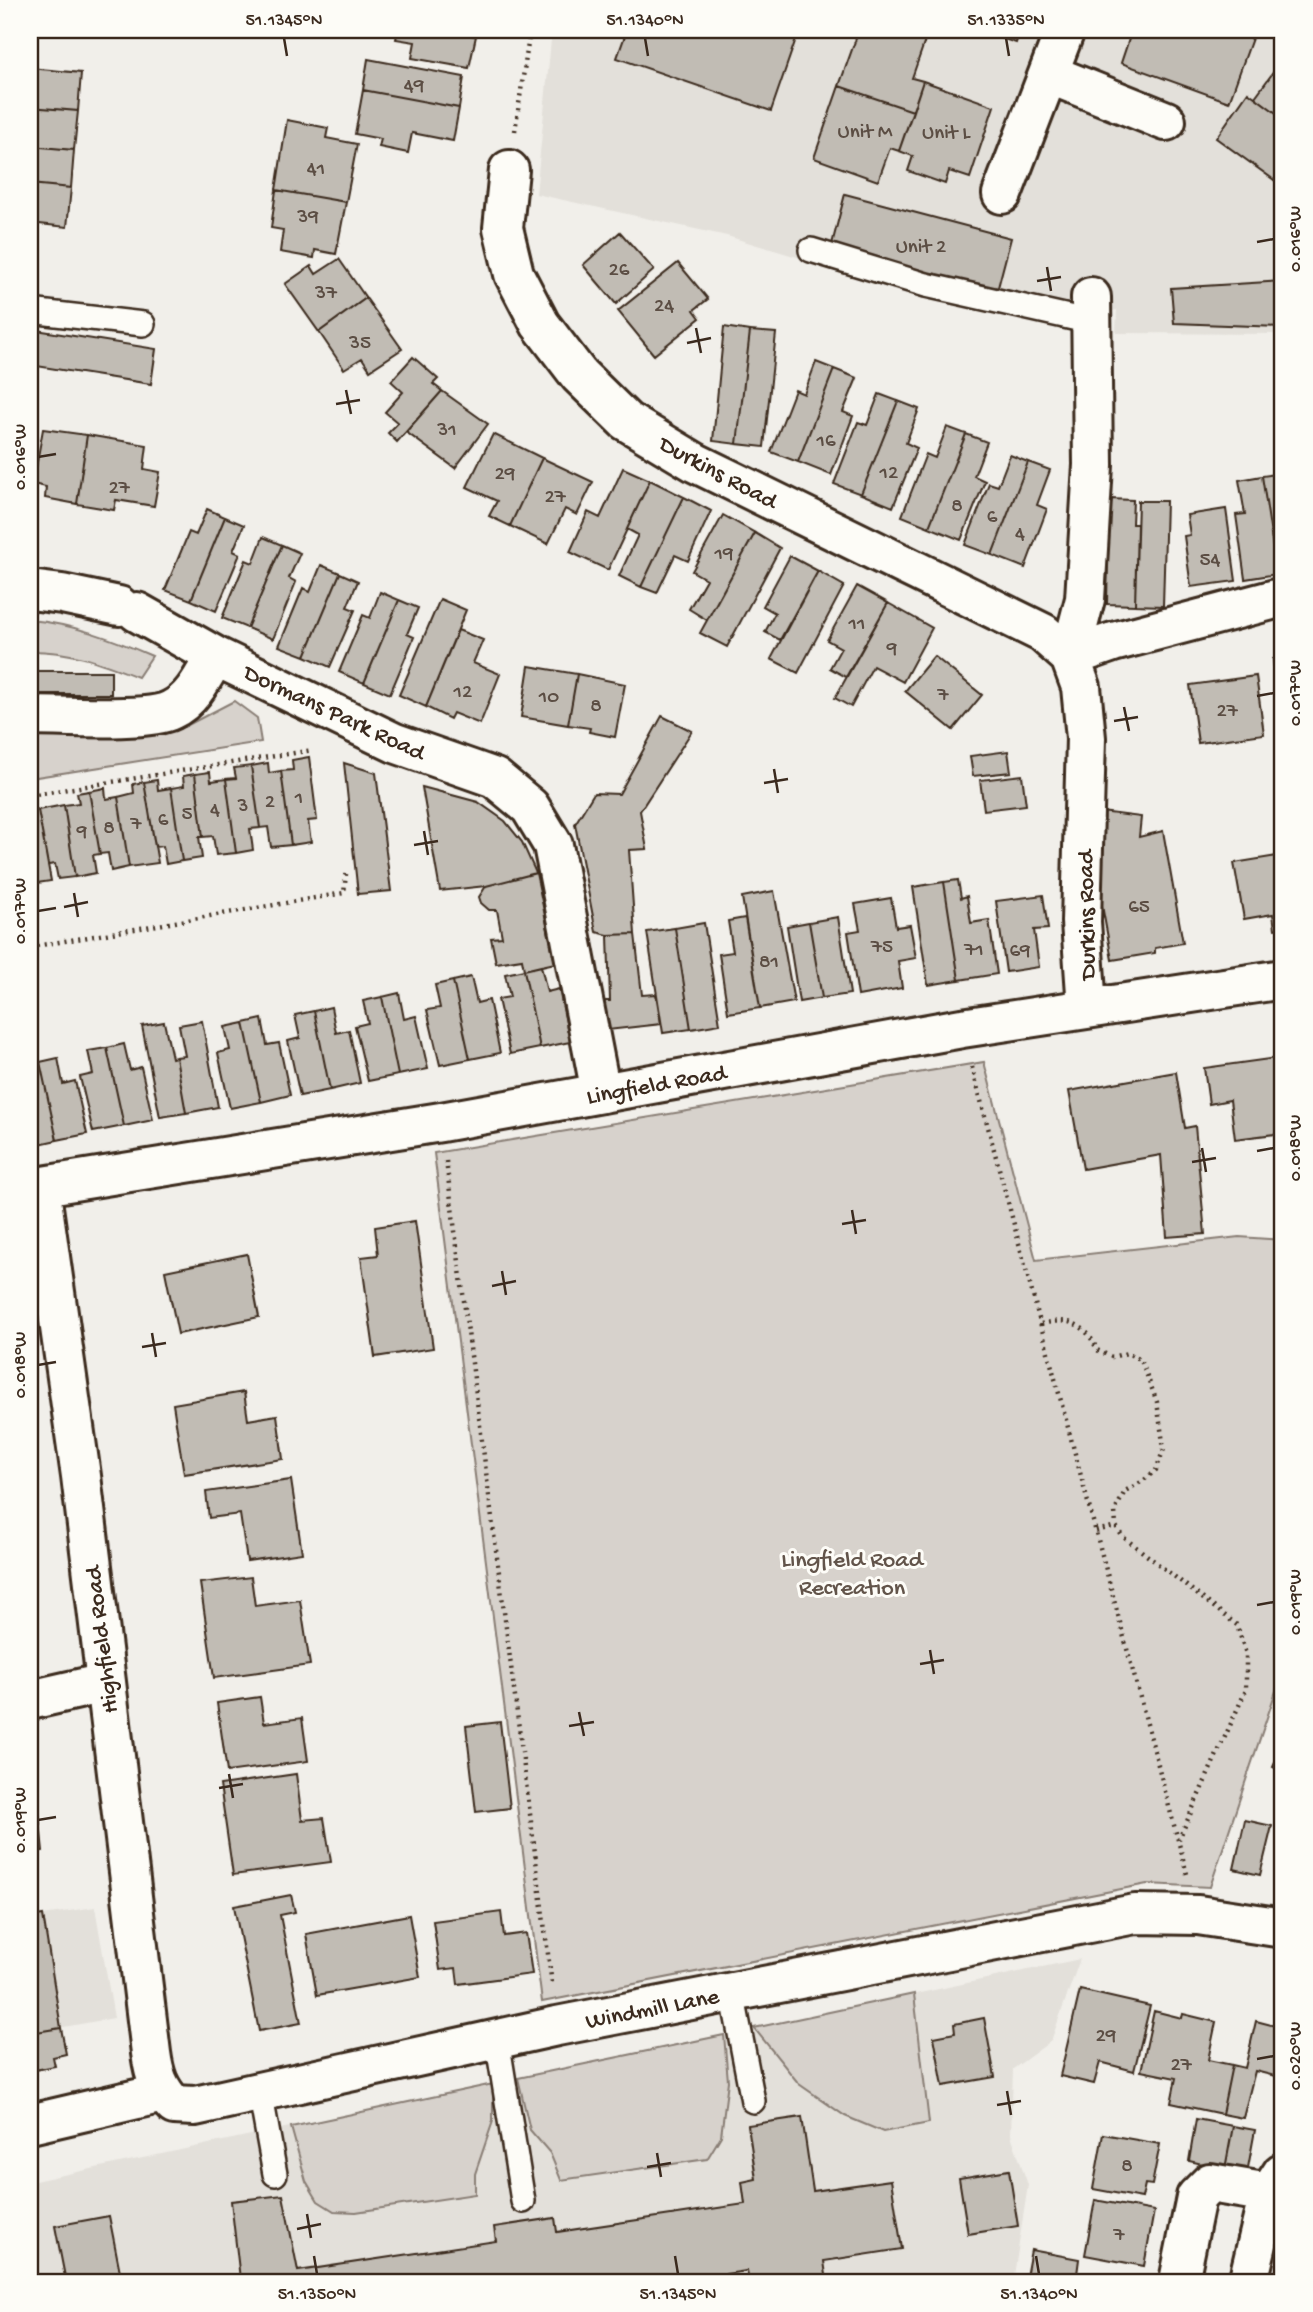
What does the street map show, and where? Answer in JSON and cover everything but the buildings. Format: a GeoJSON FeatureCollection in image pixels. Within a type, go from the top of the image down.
{"type":"FeatureCollection","features":[{"type":"Feature","properties":{"kind":"street"},"geometry":{"type":"LineString","coordinates":[[1002,194],[1065,30]]}},
{"type":"Feature","properties":{"kind":"street"},"geometry":{"type":"LineString","coordinates":[[1049,74],[1166,121]]}},
{"type":"Feature","properties":{"kind":"street","name":"Durkins Road"},"geometry":{"type":"LineString","coordinates":[[509,170],[503,228],[514,274],[540,324],[579,375],[626,421],[696,463],[1043,633],[1070,657],[1081,687],[1086,738],[1081,922],[1087,1008]]}},
{"type":"Feature","properties":{"kind":"street"},"geometry":{"type":"LineString","coordinates":[[1070,657],[1086,586],[1093,465],[1091,309]]}},
{"type":"Feature","properties":{"kind":"street","name":"Dormans Park Road"},"geometry":{"type":"LineString","coordinates":[[30,590],[62,594],[128,609],[215,656],[395,743],[495,778],[530,807],[553,845],[601,1093]]}},
{"type":"Feature","properties":{"kind":"street"},"geometry":{"type":"LineString","coordinates":[[1070,657],[1127,638],[1283,597]]}},
{"type":"Feature","properties":{"kind":"street"},"geometry":{"type":"LineString","coordinates":[[30,716],[151,716],[172,710],[191,694],[215,656]]}},
{"type":"Feature","properties":{"kind":"street","name":"Lingfield Road"},"geometry":{"type":"LineString","coordinates":[[35,1187],[441,1122],[962,1028],[1283,979]]}},
{"type":"Feature","properties":{"kind":"street","name":"Highfield Road"},"geometry":{"type":"LineString","coordinates":[[35,1187],[81,1476],[152,2065],[154,2078],[163,2093]]}},
{"type":"Feature","properties":{"kind":"street"},"geometry":{"type":"LineString","coordinates":[[30,1700],[105,1683]]}},
{"type":"Feature","properties":{"kind":"street","name":"Windmill Lane"},"geometry":{"type":"LineString","coordinates":[[163,2093],[174,2105],[195,2106],[557,2026],[1135,1914],[1198,1915],[1283,1928]]}},
{"type":"Feature","properties":{"kind":"street"},"geometry":{"type":"LineString","coordinates":[[30,2124],[163,2093]]}},
{"type":"Feature","properties":{"kind":"street"},"geometry":{"type":"LineString","coordinates":[[1186,2282],[1179,2281],[1196,2197],[1210,2183],[1276,2182],[1248,2282]]}},
{"type":"Feature","properties":{"kind":"lane"},"geometry":{"type":"LineString","coordinates":[[811,250],[926,285],[1091,309]]}},
{"type":"Feature","properties":{"kind":"lane"},"geometry":{"type":"LineString","coordinates":[[30,311],[143,324]]}},
{"type":"Feature","properties":{"kind":"lane"},"geometry":{"type":"LineString","coordinates":[[732,1992],[753,2101]]}},
{"type":"Feature","properties":{"kind":"lane"},"geometry":{"type":"LineString","coordinates":[[497,2039],[523,2202]]}},
{"type":"Feature","properties":{"kind":"lane"},"geometry":{"type":"LineString","coordinates":[[260,2091],[275,2174]]}},
{"type":"Feature","properties":{"kind":"path"},"geometry":{"type":"LineString","coordinates":[[509,170],[530,30]]}},
{"type":"Feature","properties":{"kind":"path"},"geometry":{"type":"LineString","coordinates":[[30,795],[322,748]]}},
{"type":"Feature","properties":{"kind":"path"},"geometry":{"type":"LineString","coordinates":[[30,947],[344,893],[346,874]]}},
{"type":"Feature","properties":{"kind":"path"},"geometry":{"type":"LineString","coordinates":[[962,1028],[1198,1915]]}},
{"type":"Feature","properties":{"kind":"path"},"geometry":{"type":"LineString","coordinates":[[441,1122],[557,2026]]}},
{"type":"Feature","properties":{"kind":"path"},"geometry":{"type":"LineString","coordinates":[[1041,1324],[1052,1321],[1075,1323],[1091,1335],[1097,1350],[1112,1357],[1127,1353],[1141,1360],[1157,1402],[1164,1449],[1156,1470],[1125,1491],[1115,1511],[1116,1526],[1122,1536],[1237,1625],[1246,1654],[1246,1690],[1178,1840]]}},
{"type":"Feature","properties":{"kind":"path"},"geometry":{"type":"LineString","coordinates":[[1096,1531],[1116,1526]]}},
{"type":"Feature","properties":{"kind":"shaded area"},"geometry":{"type":"Polygon","coordinates":[[[552,30],[1283,30],[1283,334],[1116,333],[1117,310],[1038,320],[921,294],[727,236],[536,194],[552,30]]]}},
{"type":"Feature","properties":{"kind":"shaded area"},"geometry":{"type":"Polygon","coordinates":[[[95,1907],[114,2018],[30,2033],[30,1917],[95,1907]]]}},
{"type":"Feature","properties":{"kind":"shaded area"},"geometry":{"type":"Polygon","coordinates":[[[1080,1959],[1051,2041],[1013,2069],[1011,2135],[1028,2185],[1013,2282],[30,2282],[30,2182],[1080,1959]]]}},
{"type":"Feature","properties":{"kind":"green space"},"geometry":{"type":"Polygon","coordinates":[[[30,620],[92,633],[152,656],[138,677],[85,658],[30,651],[30,620]]]}},
{"type":"Feature","properties":{"kind":"green space"},"geometry":{"type":"Polygon","coordinates":[[[234,701],[257,718],[261,742],[30,778],[30,736],[159,734],[186,726],[234,701]]]}},
{"type":"Feature","properties":{"kind":"green space","name":"Lingfield Road Recreation"},"geometry":{"type":"Polygon","coordinates":[[[984,1062],[1036,1260],[1239,1237],[1283,1240],[1283,1670],[1210,1887],[1147,1884],[542,2002],[434,1153],[984,1062]]]}},
{"type":"Feature","properties":{"kind":"green space"},"geometry":{"type":"Polygon","coordinates":[[[914,1994],[929,2123],[883,2132],[845,2116],[799,2084],[754,2028],[914,1994]]]}},
{"type":"Feature","properties":{"kind":"green space"},"geometry":{"type":"Polygon","coordinates":[[[724,2035],[728,2081],[721,2136],[707,2159],[561,2180],[550,2153],[530,2130],[518,2078],[724,2035]]]}},
{"type":"Feature","properties":{"kind":"green space"},"geometry":{"type":"Polygon","coordinates":[[[493,2084],[493,2121],[475,2174],[475,2194],[356,2212],[334,2211],[318,2201],[306,2181],[291,2127],[493,2084]]]}}]}
